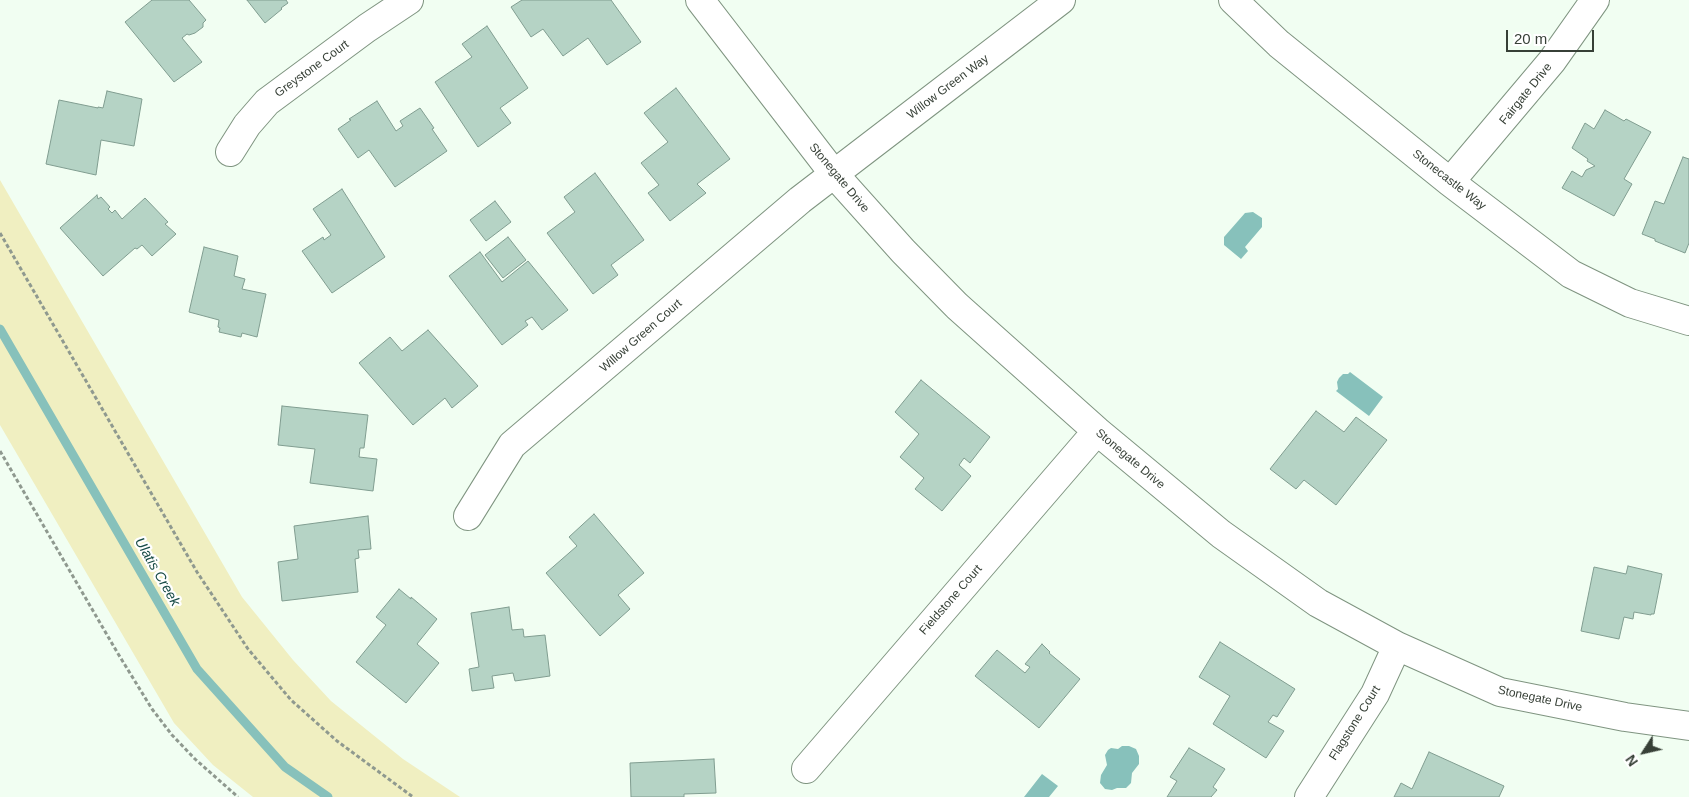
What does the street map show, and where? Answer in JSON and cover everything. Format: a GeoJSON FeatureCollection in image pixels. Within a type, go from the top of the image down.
{"type":"FeatureCollection","features":[{"type":"Feature","properties":{"kind":"street","name":"Greystone Court"},"geometry":{"type":"LineString","coordinates":[[230,152],[247,125],[267,102],[367,28],[409,0]]}},
{"type":"Feature","properties":{"kind":"street","name":"Stonegate Drive"},"geometry":{"type":"LineString","coordinates":[[700,0],[834,174],[903,251],[957,306],[1097,431],[1237,546],[1318,603],[1397,646],[1500,692],[1625,717],[1689,726]]}},
{"type":"Feature","properties":{"kind":"street","name":"Willow Green Way"},"geometry":{"type":"LineString","coordinates":[[834,174],[1061,0]]}},
{"type":"Feature","properties":{"kind":"street","name":"Stonecastle Way"},"geometry":{"type":"LineString","coordinates":[[1233,0],[1279,44],[1450,182],[1571,274],[1630,303],[1689,321]]}},
{"type":"Feature","properties":{"kind":"street","name":"Fairgate Drive"},"geometry":{"type":"LineString","coordinates":[[1450,182],[1479,150],[1552,61],[1595,0]]}},
{"type":"Feature","properties":{"kind":"street","name":"Willow Green Court"},"geometry":{"type":"LineString","coordinates":[[468,516],[512,445],[800,200],[834,174]]}},
{"type":"Feature","properties":{"kind":"street","name":"Fieldstone Court"},"geometry":{"type":"LineString","coordinates":[[806,769],[1097,431]]}},
{"type":"Feature","properties":{"kind":"street","name":"Flagstone Court"},"geometry":{"type":"LineString","coordinates":[[1308,797],[1375,694],[1397,646]]}},
{"type":"Feature","properties":{"kind":"path"},"geometry":{"type":"LineString","coordinates":[[0,233],[197,572],[248,649],[291,700],[337,741],[413,797]]}},
{"type":"Feature","properties":{"kind":"path"},"geometry":{"type":"LineString","coordinates":[[0,451],[96,617],[152,708],[172,735],[195,759],[238,797]]}},
{"type":"Feature","properties":{"kind":"green space"},"geometry":{"type":"Polygon","coordinates":[[[0,180],[242,597],[293,660],[331,701],[403,759],[460,797],[253,797],[213,765],[174,723],[0,425],[0,180]]]}},
{"type":"Feature","properties":{"kind":"water"},"geometry":{"type":"Polygon","coordinates":[[[1253,212],[1262,218],[1262,227],[1245,247],[1248,251],[1241,259],[1224,245],[1224,237],[1245,213],[1253,212]]]}},
{"type":"Feature","properties":{"kind":"water"},"geometry":{"type":"Polygon","coordinates":[[[1350,372],[1383,397],[1369,416],[1336,391],[1339,378],[1343,374],[1350,372]]]}},
{"type":"Feature","properties":{"kind":"water"},"geometry":{"type":"Polygon","coordinates":[[[1122,746],[1136,749],[1139,756],[1139,764],[1132,773],[1131,783],[1126,788],[1105,789],[1100,783],[1101,775],[1107,765],[1105,755],[1111,748],[1118,749],[1122,746]]]}},
{"type":"Feature","properties":{"kind":"water"},"geometry":{"type":"Polygon","coordinates":[[[1042,774],[1058,786],[1049,797],[1024,797],[1042,774]]]}},
{"type":"Feature","properties":{"kind":"building"},"geometry":{"type":"Polygon","coordinates":[[[152,0],[189,0],[206,20],[203,23],[203,27],[195,33],[187,34],[182,38],[202,62],[174,82],[125,22],[152,0]]]}},
{"type":"Feature","properties":{"kind":"building"},"geometry":{"type":"Polygon","coordinates":[[[247,0],[286,0],[288,3],[265,23],[247,0]]]}},
{"type":"Feature","properties":{"kind":"building"},"geometry":{"type":"Polygon","coordinates":[[[522,0],[611,0],[641,42],[607,65],[588,38],[563,56],[543,29],[531,37],[511,7],[522,0]]]}},
{"type":"Feature","properties":{"kind":"building"},"geometry":{"type":"Polygon","coordinates":[[[487,26],[528,88],[500,108],[511,123],[478,147],[435,82],[472,57],[462,44],[487,26]]]}},
{"type":"Feature","properties":{"kind":"building"},"geometry":{"type":"Polygon","coordinates":[[[676,88],[730,159],[697,184],[706,193],[670,221],[648,193],[659,185],[641,163],[668,142],[644,113],[676,88]]]}},
{"type":"Feature","properties":{"kind":"building"},"geometry":{"type":"Polygon","coordinates":[[[107,91],[142,99],[134,146],[101,140],[96,175],[46,164],[59,100],[103,108],[107,91]]]}},
{"type":"Feature","properties":{"kind":"building"},"geometry":{"type":"Polygon","coordinates":[[[377,101],[396,131],[403,126],[400,121],[420,108],[447,151],[395,187],[369,150],[358,158],[338,129],[351,120],[349,119],[377,101]]]}},
{"type":"Feature","properties":{"kind":"building"},"geometry":{"type":"Polygon","coordinates":[[[1605,110],[1624,121],[1626,119],[1651,132],[1624,179],[1632,184],[1614,216],[1562,188],[1572,171],[1582,177],[1586,170],[1595,166],[1572,148],[1585,123],[1594,129],[1605,110]]]}},
{"type":"Feature","properties":{"kind":"building"},"geometry":{"type":"Polygon","coordinates":[[[1683,157],[1689,159],[1689,243],[1685,253],[1642,234],[1655,201],[1664,204],[1683,157]]]}},
{"type":"Feature","properties":{"kind":"building"},"geometry":{"type":"Polygon","coordinates":[[[595,173],[644,240],[611,265],[618,275],[593,294],[547,233],[575,212],[564,197],[595,173]]]}},
{"type":"Feature","properties":{"kind":"building"},"geometry":{"type":"Polygon","coordinates":[[[342,189],[385,257],[332,293],[302,251],[323,237],[324,240],[331,235],[313,209],[342,189]]]}},
{"type":"Feature","properties":{"kind":"building"},"geometry":{"type":"Polygon","coordinates":[[[97,195],[98,199],[101,197],[110,207],[108,209],[112,213],[115,210],[122,219],[145,198],[168,222],[165,224],[176,234],[152,256],[142,245],[137,249],[135,248],[103,276],[60,228],[97,195]]]}},
{"type":"Feature","properties":{"kind":"building"},"geometry":{"type":"Polygon","coordinates":[[[495,201],[511,222],[486,241],[470,220],[495,201]]]}},
{"type":"Feature","properties":{"kind":"building"},"geometry":{"type":"Polygon","coordinates":[[[508,237],[526,260],[503,278],[485,255],[508,237]]]}},
{"type":"Feature","properties":{"kind":"building"},"geometry":{"type":"Polygon","coordinates":[[[204,247],[238,256],[234,276],[245,279],[242,289],[266,294],[257,337],[242,333],[241,337],[219,332],[219,320],[189,312],[204,247]]]}},
{"type":"Feature","properties":{"kind":"building"},"geometry":{"type":"Polygon","coordinates":[[[480,252],[502,282],[528,261],[568,310],[542,330],[532,317],[525,321],[528,325],[502,345],[449,276],[480,252]]]}},
{"type":"Feature","properties":{"kind":"building"},"geometry":{"type":"Polygon","coordinates":[[[428,330],[478,386],[452,408],[445,398],[413,425],[359,363],[390,337],[402,351],[428,330]]]}},
{"type":"Feature","properties":{"kind":"building"},"geometry":{"type":"Polygon","coordinates":[[[921,380],[990,437],[970,463],[964,458],[959,465],[971,476],[942,511],[915,489],[924,478],[900,457],[919,434],[895,412],[921,380]]]}},
{"type":"Feature","properties":{"kind":"building"},"geometry":{"type":"Polygon","coordinates":[[[282,406],[368,415],[364,448],[360,448],[359,457],[377,459],[373,491],[310,483],[315,449],[278,445],[282,406]]]}},
{"type":"Feature","properties":{"kind":"building"},"geometry":{"type":"Polygon","coordinates":[[[1316,411],[1344,432],[1356,417],[1387,440],[1336,505],[1304,480],[1296,489],[1270,469],[1316,411]]]}},
{"type":"Feature","properties":{"kind":"building"},"geometry":{"type":"Polygon","coordinates":[[[594,514],[644,573],[618,595],[630,609],[600,636],[546,573],[577,546],[569,537],[594,514]]]}},
{"type":"Feature","properties":{"kind":"building"},"geometry":{"type":"Polygon","coordinates":[[[368,516],[371,549],[358,550],[359,558],[355,559],[358,592],[282,601],[278,562],[298,559],[294,526],[368,516]]]}},
{"type":"Feature","properties":{"kind":"building"},"geometry":{"type":"Polygon","coordinates":[[[1628,566],[1662,574],[1654,614],[1634,612],[1633,619],[1624,617],[1619,639],[1581,631],[1594,567],[1626,574],[1628,566]]]}},
{"type":"Feature","properties":{"kind":"building"},"geometry":{"type":"Polygon","coordinates":[[[399,589],[437,619],[417,644],[439,663],[406,703],[356,662],[386,625],[376,617],[399,589]]]}},
{"type":"Feature","properties":{"kind":"building"},"geometry":{"type":"Polygon","coordinates":[[[509,607],[512,630],[523,629],[524,637],[545,635],[550,676],[515,681],[513,673],[492,676],[494,688],[472,691],[469,669],[479,667],[471,613],[509,607]]]}},
{"type":"Feature","properties":{"kind":"building"},"geometry":{"type":"Polygon","coordinates":[[[1220,642],[1295,689],[1277,717],[1273,715],[1268,722],[1284,731],[1266,758],[1213,724],[1230,696],[1199,677],[1220,642]]]}},
{"type":"Feature","properties":{"kind":"building"},"geometry":{"type":"Polygon","coordinates":[[[1042,644],[1049,653],[1080,679],[1039,728],[975,676],[997,650],[1025,673],[1030,667],[1025,664],[1042,644]]]}},
{"type":"Feature","properties":{"kind":"building"},"geometry":{"type":"Polygon","coordinates":[[[1189,748],[1225,769],[1213,787],[1217,790],[1211,797],[1167,797],[1177,781],[1170,777],[1189,748]]]}},
{"type":"Feature","properties":{"kind":"building"},"geometry":{"type":"Polygon","coordinates":[[[1429,752],[1504,786],[1499,797],[1394,797],[1401,783],[1412,789],[1429,752]]]}},
{"type":"Feature","properties":{"kind":"building"},"geometry":{"type":"Polygon","coordinates":[[[714,759],[716,793],[684,794],[684,797],[631,797],[630,763],[714,759]]]}},
{"type":"Feature","properties":{"kind":"waterway","name":"Ulatis Creek"},"geometry":{"type":"LineString","coordinates":[[0,329],[197,669],[285,767],[328,797]]}}]}
